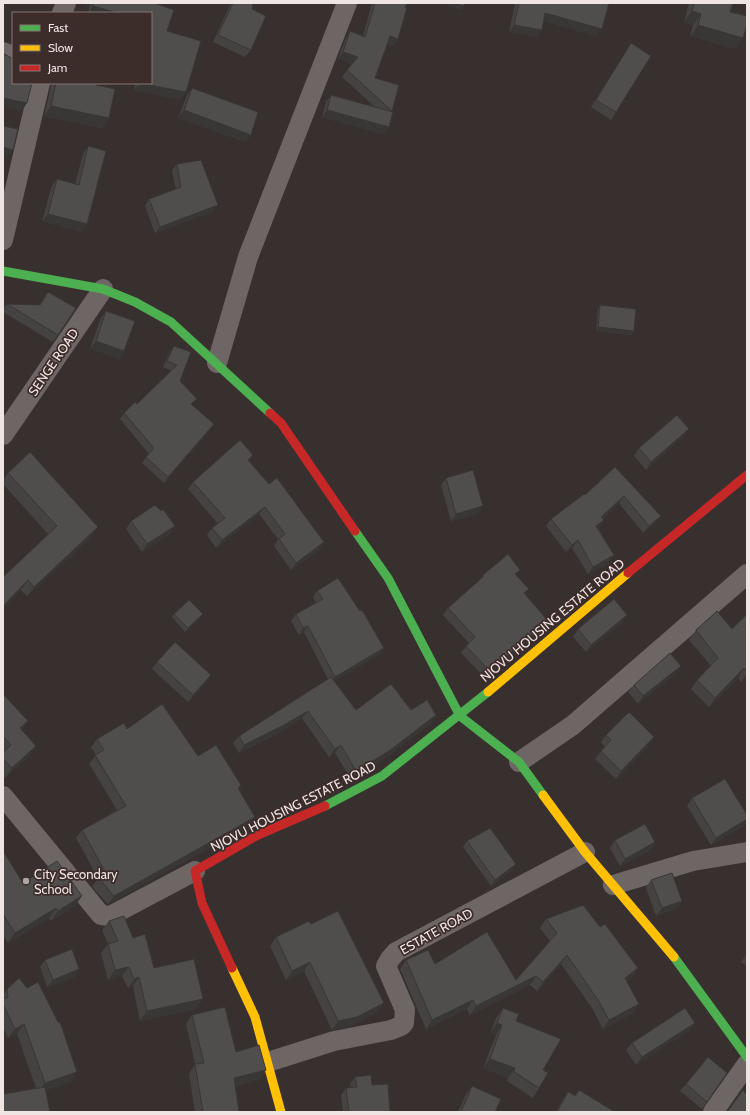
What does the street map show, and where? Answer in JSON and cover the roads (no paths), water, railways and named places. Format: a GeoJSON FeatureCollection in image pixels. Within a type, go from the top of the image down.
{"type":"FeatureCollection","features":[{"type":"Feature","properties":{"kind":"street"},"geometry":{"type":"LineString","coordinates":[[217,362],[248,257],[347,3]]}},
{"type":"Feature","properties":{"kind":"street"},"geometry":{"type":"LineString","coordinates":[[3,240],[40,84]]}},
{"type":"Feature","properties":{"kind":"street"},"geometry":{"type":"LineString","coordinates":[[3,271],[103,289],[135,302],[171,322],[217,362],[281,423],[384,572],[460,716],[519,762],[585,852],[687,973],[747,1057]]}},
{"type":"Feature","properties":{"kind":"street","name":"SENGE ROAD"},"geometry":{"type":"LineString","coordinates":[[3,435],[103,289]]}},
{"type":"Feature","properties":{"kind":"street","name":"NJOVU HOUSING ESTATE ROAD"},"geometry":{"type":"LineString","coordinates":[[194,871],[258,835],[334,802],[382,776],[460,716],[611,587],[747,475]]}},
{"type":"Feature","properties":{"kind":"street"},"geometry":{"type":"LineString","coordinates":[[519,762],[573,725],[747,574]]}},
{"type":"Feature","properties":{"kind":"street"},"geometry":{"type":"LineString","coordinates":[[3,796],[101,915],[110,916],[194,871],[202,903],[255,1017],[281,1112]]}},
{"type":"Feature","properties":{"kind":"street","name":"ESTATE ROAD"},"geometry":{"type":"LineString","coordinates":[[268,1062],[334,1041],[391,1030],[401,1026],[404,1023],[405,1010],[386,966],[396,952],[585,852]]}},
{"type":"Feature","properties":{"kind":"street"},"geometry":{"type":"LineString","coordinates":[[613,884],[693,861],[747,852]]}},
{"type":"Feature","properties":{"kind":"street"},"geometry":{"type":"LineString","coordinates":[[713,1112],[747,1064]]}},
{"type":"Feature","properties":{"kind":"place","name":"City Secondary School"},"geometry":{"type":"Point","coordinates":[26,881]}}]}
